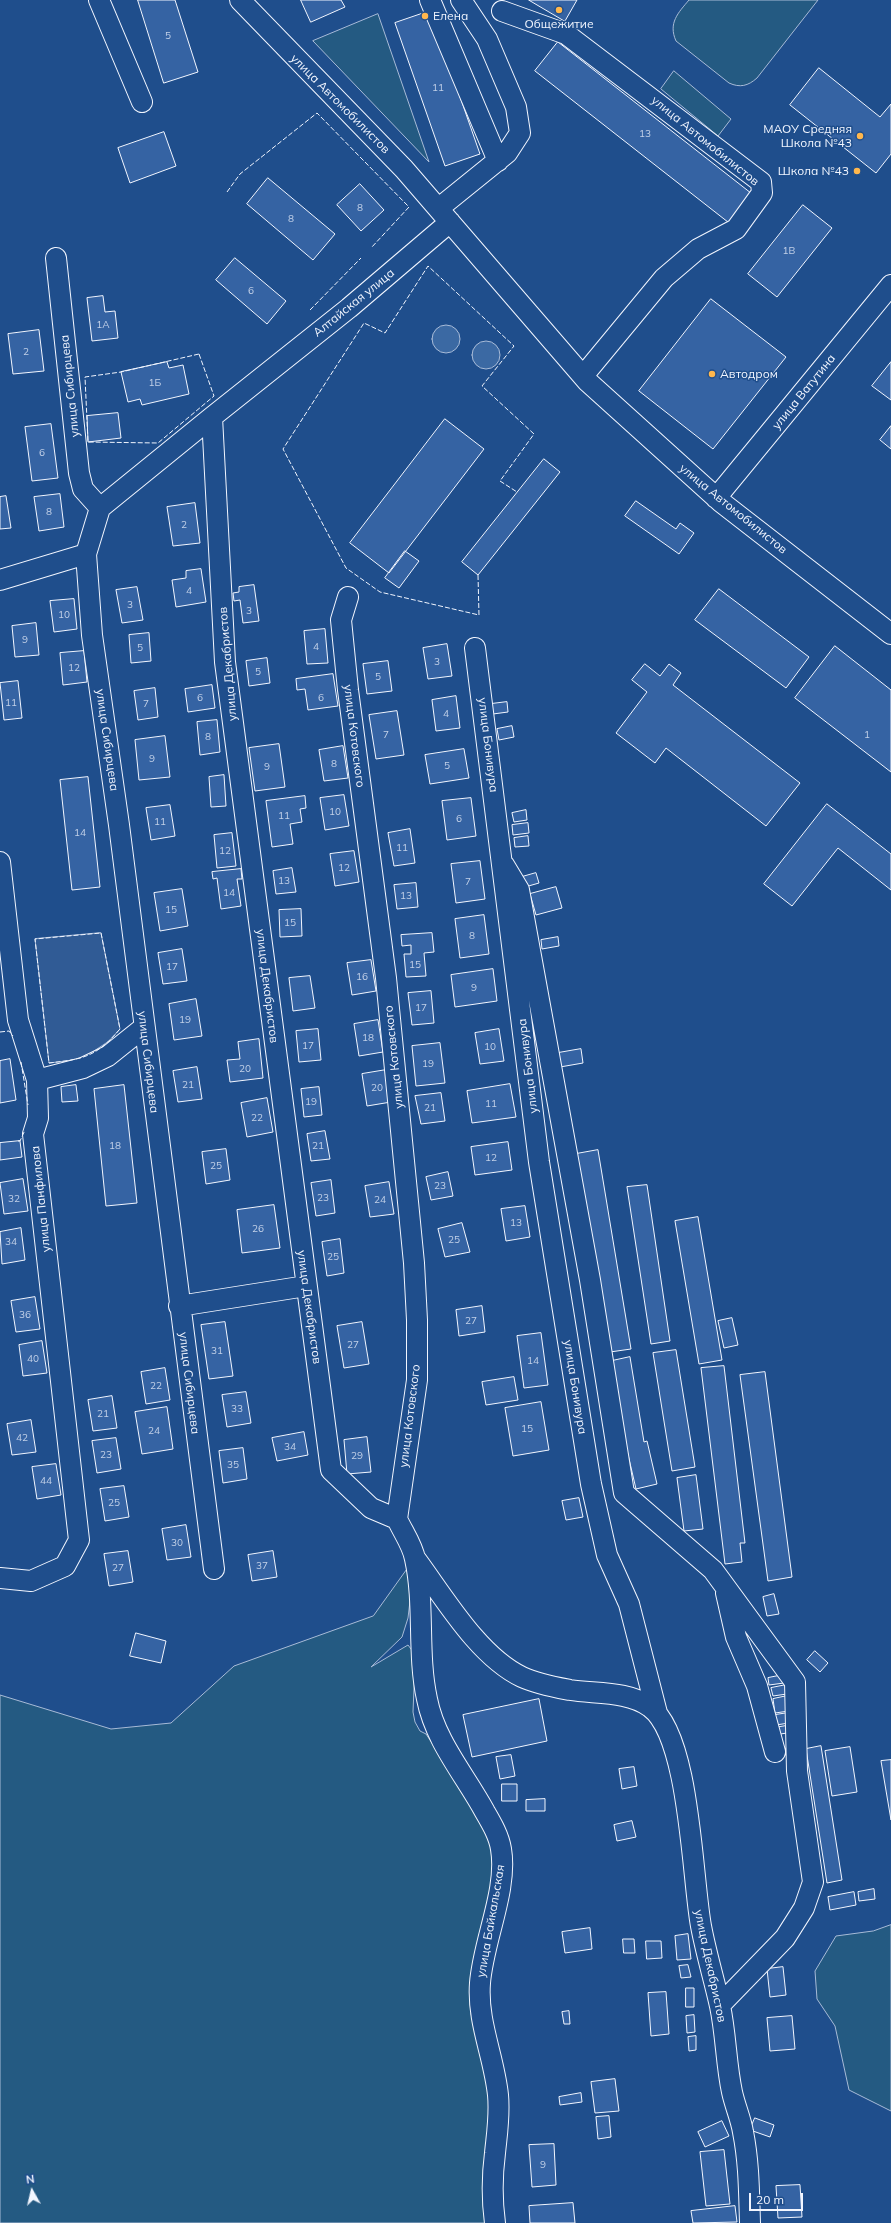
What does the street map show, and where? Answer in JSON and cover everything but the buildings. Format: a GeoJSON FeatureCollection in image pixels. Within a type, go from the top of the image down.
{"type":"FeatureCollection","features":[{"type":"Feature","properties":{"kind":"street"},"geometry":{"type":"LineString","coordinates":[[99,0],[142,102]]}},
{"type":"Feature","properties":{"kind":"street","name":"улица Автомобилистов"},"geometry":{"type":"LineString","coordinates":[[240,0],[445,215],[583,376],[716,498],[891,634]]}},
{"type":"Feature","properties":{"kind":"street"},"geometry":{"type":"LineString","coordinates":[[430,0],[498,161]]}},
{"type":"Feature","properties":{"kind":"street"},"geometry":{"type":"LineString","coordinates":[[445,215],[518,139],[520,125],[516,107],[487,39],[461,0]]}},
{"type":"Feature","properties":{"kind":"street"},"geometry":{"type":"LineString","coordinates":[[487,39],[505,5]]}},
{"type":"Feature","properties":{"kind":"street","name":"улица Автомобилистов"},"geometry":{"type":"LineString","coordinates":[[505,5],[566,34],[761,182],[762,193],[736,229],[698,249],[664,278],[583,376]]}},
{"type":"Feature","properties":{"kind":"street","name":"Алтайская улица"},"geometry":{"type":"LineString","coordinates":[[100,508],[256,381],[350,308],[445,215]]}},
{"type":"Feature","properties":{"kind":"street","name":"улица Сибирцева"},"geometry":{"type":"LineString","coordinates":[[56,258],[79,473],[83,489],[100,508]]}},
{"type":"Feature","properties":{"kind":"street","name":"улица Ватутина"},"geometry":{"type":"LineString","coordinates":[[716,498],[891,285]]}},
{"type":"Feature","properties":{"kind":"street","name":"улица Декабристов"},"geometry":{"type":"LineString","coordinates":[[212,417],[225,662],[331,1470],[371,1508],[397,1519]]}},
{"type":"Feature","properties":{"kind":"street"},"geometry":{"type":"LineString","coordinates":[[0,580],[86,554],[100,508]]}},
{"type":"Feature","properties":{"kind":"street","name":"улица Сибирцева"},"geometry":{"type":"LineString","coordinates":[[86,554],[92,635],[119,825],[143,1028],[214,1569]]}},
{"type":"Feature","properties":{"kind":"street","name":"улица Котовского"},"geometry":{"type":"LineString","coordinates":[[348,597],[341,620],[341,628],[386,978],[415,1270],[418,1320],[417,1380],[397,1519]]}},
{"type":"Feature","properties":{"kind":"street","name":"улица Бонивура"},"geometry":{"type":"LineString","coordinates":[[475,648],[504,865],[539,1162],[591,1484]]}},
{"type":"Feature","properties":{"kind":"street","name":"улица Панфилова"},"geometry":{"type":"LineString","coordinates":[[0,862],[18,1020],[37,1080],[38,1118],[33,1134],[79,1540],[65,1566],[31,1581],[0,1578]]}},
{"type":"Feature","properties":{"kind":"street"},"geometry":{"type":"LineString","coordinates":[[504,865],[519,890],[590,1280],[624,1493],[713,1570],[795,1682],[797,1771],[813,1882],[804,1908],[785,1938],[720,2005]]}},
{"type":"Feature","properties":{"kind":"street"},"geometry":{"type":"LineString","coordinates":[[37,1080],[83,1068],[108,1056],[143,1028]]}},
{"type":"Feature","properties":{"kind":"street"},"geometry":{"type":"LineString","coordinates":[[179,1306],[306,1286]]}},
{"type":"Feature","properties":{"kind":"street","name":"улица Декабристов"},"geometry":{"type":"LineString","coordinates":[[591,1484],[607,1555],[629,1604],[657,1713],[668,1734],[680,1774],[692,1834],[697,1908],[706,1956],[720,2005],[732,2091],[743,2131],[749,2167],[750,2223]]}},
{"type":"Feature","properties":{"kind":"street","name":"улица Байкальская"},"geometry":{"type":"LineString","coordinates":[[397,1519],[415,1558],[428,1706],[442,1742],[496,1831],[502,1849],[502,1868],[497,1900],[482,1967],[480,1996],[482,2021],[498,2095],[499,2131],[494,2176],[494,2223]]}},
{"type":"Feature","properties":{"kind":"street","name":"улица Декабристов"},"geometry":{"type":"LineString","coordinates":[[415,1558],[482,1648],[508,1670],[527,1680],[556,1688],[628,1697],[640,1701],[657,1713]]}},
{"type":"Feature","properties":{"kind":"street"},"geometry":{"type":"LineString","coordinates":[[720,1566],[736,1637],[758,1686],[775,1752]]}},
{"type":"Feature","properties":{"kind":"shaded area"},"geometry":{"type":"Polygon","coordinates":[[[689,0],[818,0],[757,78],[750,83],[740,86],[729,83],[676,41],[673,29],[675,19],[689,0]]]}},
{"type":"Feature","properties":{"kind":"shaded area"},"geometry":{"type":"Polygon","coordinates":[[[378,14],[429,162],[313,41],[378,14]]]}},
{"type":"Feature","properties":{"kind":"shaded area"},"geometry":{"type":"Polygon","coordinates":[[[674,71],[731,119],[718,136],[661,89],[674,71]]]}},
{"type":"Feature","properties":{"kind":"shaded area"},"geometry":{"type":"Polygon","coordinates":[[[446,325],[456,329],[460,339],[456,349],[446,353],[436,349],[432,339],[436,329],[446,325]]]}},
{"type":"Feature","properties":{"kind":"shaded area"},"geometry":{"type":"Polygon","coordinates":[[[486,341],[496,345],[500,355],[496,365],[486,369],[476,365],[472,355],[476,345],[486,341]]]}},
{"type":"Feature","properties":{"kind":"shaded area"},"geometry":{"type":"Polygon","coordinates":[[[101,933],[120,1029],[109,1041],[82,1059],[49,1063],[35,939],[101,933]]]}},
{"type":"Feature","properties":{"kind":"shaded area"},"geometry":{"type":"Polygon","coordinates":[[[415,1558],[408,1618],[402,1637],[371,1667],[408,1645],[414,1653],[413,1712],[415,1722],[420,1731],[426,1734],[474,1808],[496,1854],[471,2014],[490,2090],[487,2223],[0,2223],[0,1695],[111,1729],[171,1723],[234,1666],[373,1616],[415,1558]]]}},
{"type":"Feature","properties":{"kind":"shaded area"},"geometry":{"type":"Polygon","coordinates":[[[891,1925],[891,2111],[849,2090],[835,2026],[817,1999],[815,1971],[836,1936],[873,1931],[891,1925]]]}},
{"type":"Feature","properties":{"kind":"fence"},"geometry":{"type":"LineString","coordinates":[[227,192],[240,174],[317,113],[409,207],[371,248]]}},
{"type":"Feature","properties":{"kind":"fence"},"geometry":{"type":"LineString","coordinates":[[310,310],[361,258]]}},
{"type":"Feature","properties":{"kind":"fence"},"geometry":{"type":"LineString","coordinates":[[478,575],[479,615],[380,592],[346,568],[283,449],[364,323],[385,333],[428,266],[514,346],[482,386],[534,434],[500,481],[517,492]]}},
{"type":"Feature","properties":{"kind":"fence"},"geometry":{"type":"LineString","coordinates":[[199,354],[214,396],[158,443],[88,442],[85,377],[121,372],[199,354]]}},
{"type":"Feature","properties":{"kind":"fence"},"geometry":{"type":"LineString","coordinates":[[101,933],[120,1029],[104,1046],[89,1055],[81,1058],[49,1063],[35,939],[101,933]]}},
{"type":"Feature","properties":{"kind":"fence"},"geometry":{"type":"LineString","coordinates":[[0,1032],[9,1031],[13,1036]]}},
{"type":"Feature","properties":{"kind":"fence"},"geometry":{"type":"LineString","coordinates":[[21,1062],[28,1105]]}},
{"type":"Feature","properties":{"kind":"fence"},"geometry":{"type":"LineString","coordinates":[[18,1141],[20,1141],[25,1130]]}},
{"type":"Feature","properties":{"kind":"place","name":"Общежитие"},"geometry":{"type":"Point","coordinates":[559,10]}},
{"type":"Feature","properties":{"kind":"place","name":"Елена"},"geometry":{"type":"Point","coordinates":[425,16]}},
{"type":"Feature","properties":{"kind":"place","name":"МАОУ Средняя Школа №43"},"geometry":{"type":"Point","coordinates":[860,136]}},
{"type":"Feature","properties":{"kind":"place","name":"Школа №43"},"geometry":{"type":"Point","coordinates":[857,171]}},
{"type":"Feature","properties":{"kind":"place","name":"Автодром"},"geometry":{"type":"Point","coordinates":[712,374]}}]}
